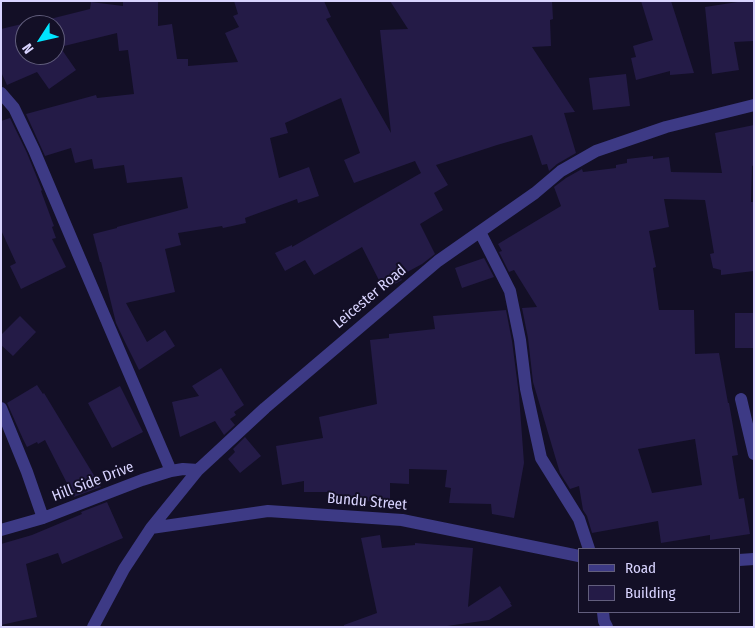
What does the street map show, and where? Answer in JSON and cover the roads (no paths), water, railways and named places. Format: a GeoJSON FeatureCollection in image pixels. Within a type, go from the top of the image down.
{"type":"FeatureCollection","features":[{"type":"Feature","properties":{"kind":"street"},"geometry":{"type":"LineString","coordinates":[[1,93],[14,108],[34,150],[171,471]]}},
{"type":"Feature","properties":{"kind":"street","name":"Leicester Road"},"geometry":{"type":"LineString","coordinates":[[93,627],[124,569],[151,528],[198,470],[265,408],[431,268],[536,193],[561,171],[596,150],[666,127],[754,105]]}},
{"type":"Feature","properties":{"kind":"street"},"geometry":{"type":"LineString","coordinates":[[480,232],[510,291],[520,340],[526,389],[541,458],[579,519],[590,548]]}},
{"type":"Feature","properties":{"kind":"street"},"geometry":{"type":"LineString","coordinates":[[741,399],[754,454]]}},
{"type":"Feature","properties":{"kind":"street"},"geometry":{"type":"LineString","coordinates":[[1,408],[43,518]]}},
{"type":"Feature","properties":{"kind":"street","name":"Hill Side Drive"},"geometry":{"type":"LineString","coordinates":[[1,530],[43,518],[142,480],[171,471],[183,469],[198,470]]}},
{"type":"Feature","properties":{"kind":"street","name":"Bundu Street"},"geometry":{"type":"LineString","coordinates":[[151,528],[268,511],[402,520],[578,556]]}},
{"type":"Feature","properties":{"kind":"street"},"geometry":{"type":"LineString","coordinates":[[740,560],[754,559]]}},
{"type":"Feature","properties":{"kind":"street"},"geometry":{"type":"LineString","coordinates":[[603,613],[607,627]]}}]}
